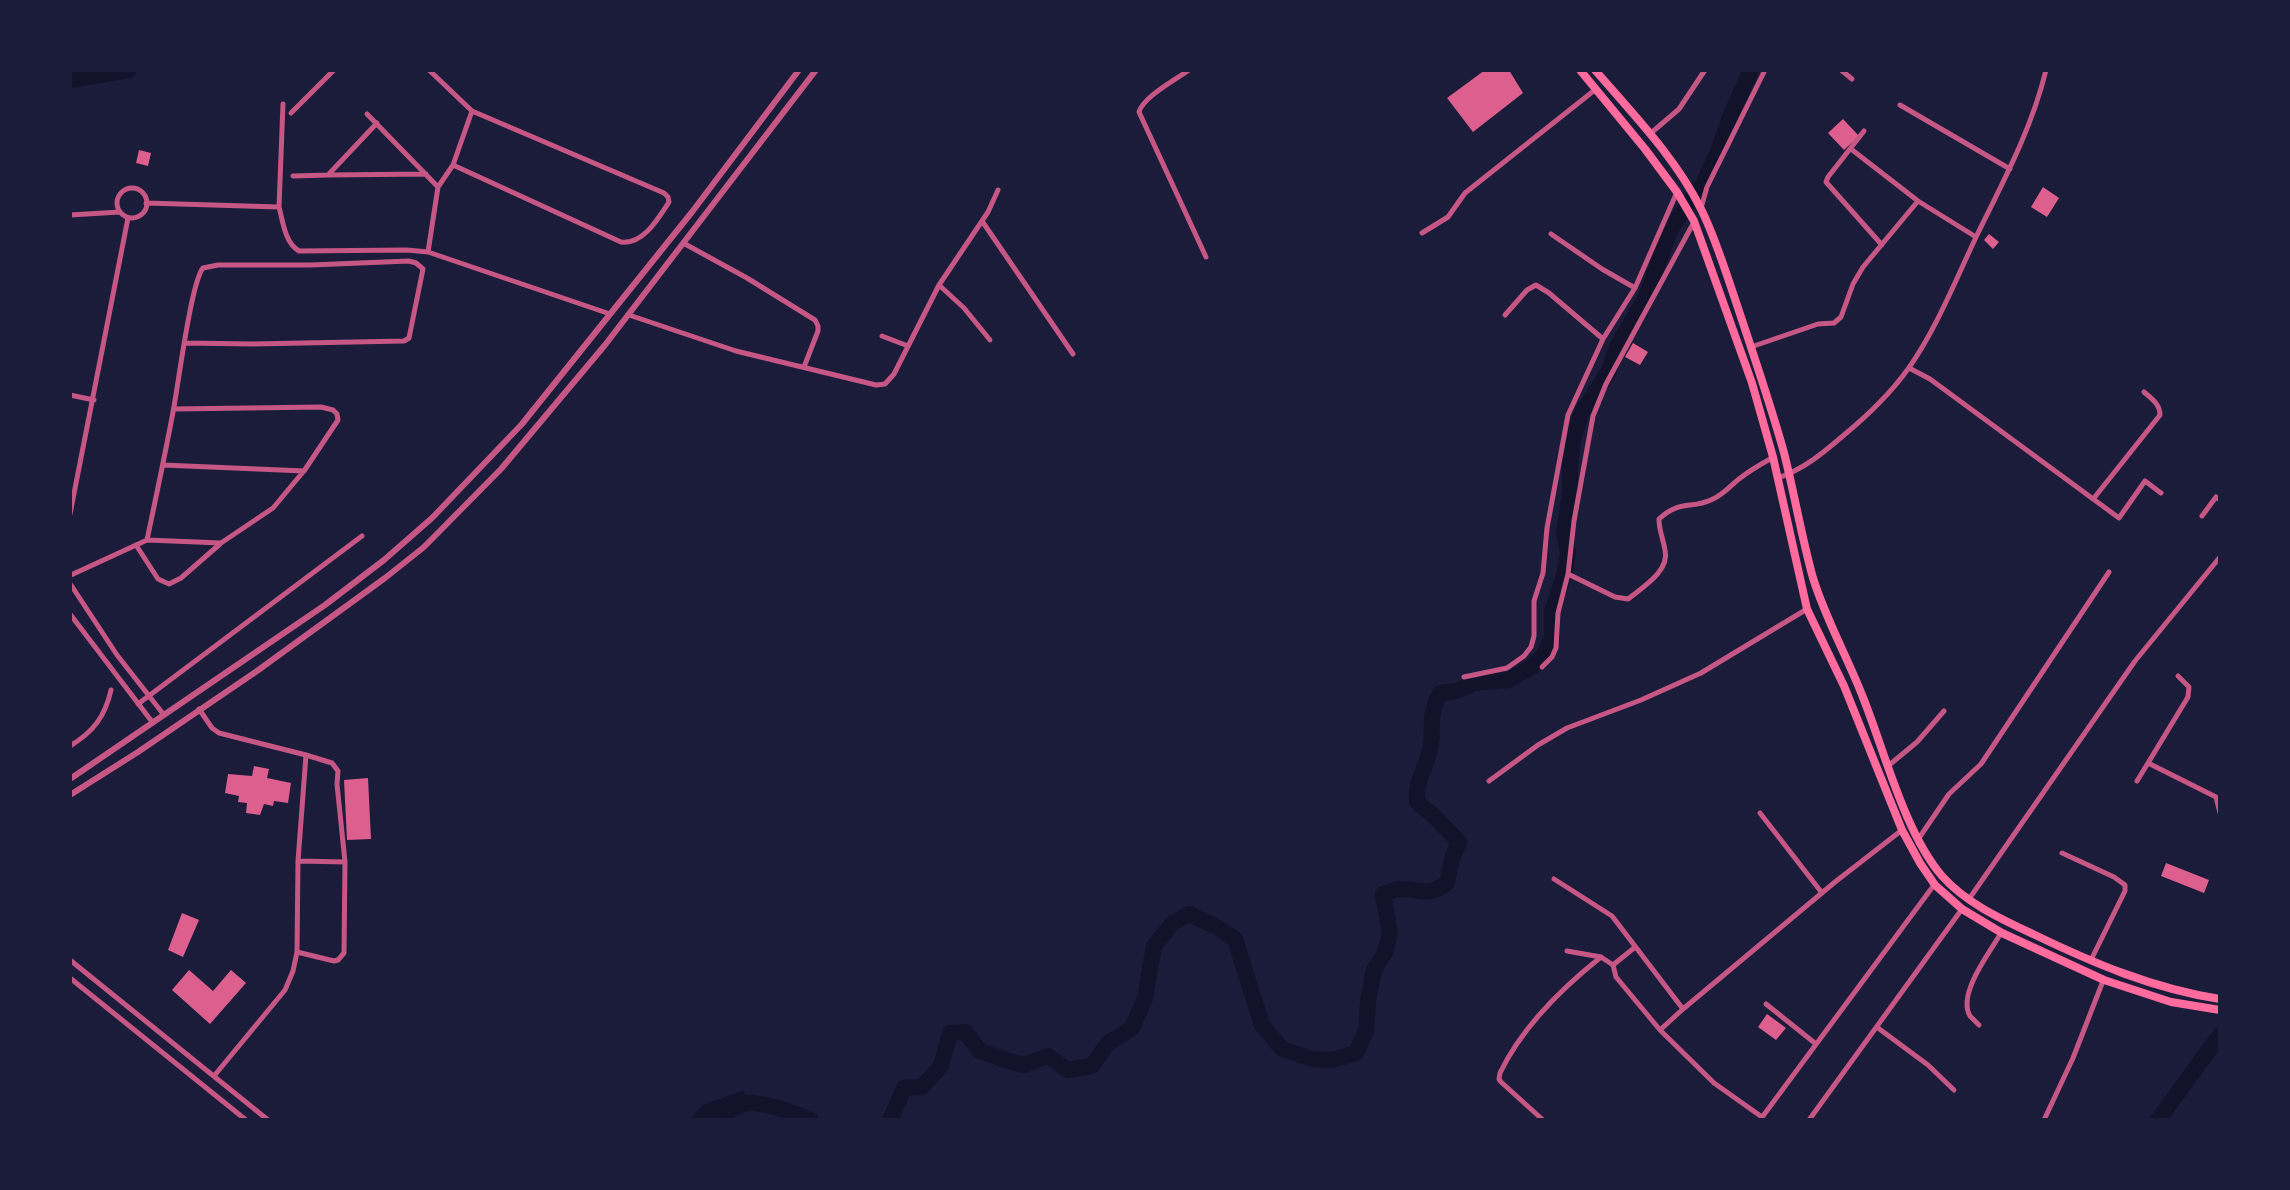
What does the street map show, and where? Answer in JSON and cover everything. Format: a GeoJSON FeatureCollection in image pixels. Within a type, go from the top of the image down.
{"type":"FeatureCollection","features":[{"type":"Feature","properties":{"kind":"highway"},"geometry":{"type":"LineString","coordinates":[[1580,70],[1677,192],[1692,218],[1752,383],[1773,457],[1807,609],[1844,686],[1902,830],[1935,885],[1962,909],[2002,933],[2104,980],[2171,1002],[2220,1010]]}},
{"type":"Feature","properties":{"kind":"highway"},"geometry":{"type":"LineString","coordinates":[[1595,70],[1650,134],[1687,185],[1716,244],[1789,474],[1818,594],[1865,701],[1888,766],[1919,838],[1943,876],[1969,899],[2091,961],[2171,990],[2220,999]]}},
{"type":"Feature","properties":{"kind":"highway"},"geometry":{"type":"LineString","coordinates":[[1704,248],[1716,244]]}},
{"type":"Feature","properties":{"kind":"highway"},"geometry":{"type":"LineString","coordinates":[[2031,947],[2037,936]]}},
{"type":"Feature","properties":{"kind":"street"},"geometry":{"type":"LineString","coordinates":[[291,113],[334,70]]}},
{"type":"Feature","properties":{"kind":"street"},"geometry":{"type":"LineString","coordinates":[[429,70],[472,111],[664,193],[669,202],[642,238],[629,243],[621,242],[453,165]]}},
{"type":"Feature","properties":{"kind":"street"},"geometry":{"type":"LineString","coordinates":[[70,779],[153,723],[162,712],[325,605],[426,524],[522,424],[799,70]]}},
{"type":"Feature","properties":{"kind":"street"},"geometry":{"type":"LineString","coordinates":[[70,795],[257,671],[424,547],[501,469],[629,315],[816,70]]}},
{"type":"Feature","properties":{"kind":"street"},"geometry":{"type":"LineString","coordinates":[[1189,70],[1140,106],[1139,112],[1206,257]]}},
{"type":"Feature","properties":{"kind":"street"},"geometry":{"type":"LineString","coordinates":[[1650,134],[1679,109],[1705,70]]}},
{"type":"Feature","properties":{"kind":"street"},"geometry":{"type":"LineString","coordinates":[[1700,207],[1765,70]]}},
{"type":"Feature","properties":{"kind":"street"},"geometry":{"type":"LineString","coordinates":[[1841,70],[1852,79]]}},
{"type":"Feature","properties":{"kind":"street"},"geometry":{"type":"LineString","coordinates":[[1778,478],[1811,463],[1885,397],[1909,368],[1944,307],[2010,169],[2030,124],[2046,70]]}},
{"type":"Feature","properties":{"kind":"street"},"geometry":{"type":"LineString","coordinates":[[1422,233],[1448,217],[1465,193],[1596,89]]}},
{"type":"Feature","properties":{"kind":"street"},"geometry":{"type":"LineString","coordinates":[[283,104],[279,207],[288,239],[299,251],[428,252],[608,314]]}},
{"type":"Feature","properties":{"kind":"street"},"geometry":{"type":"LineString","coordinates":[[1900,105],[2010,169]]}},
{"type":"Feature","properties":{"kind":"street"},"geometry":{"type":"LineString","coordinates":[[428,252],[438,187],[453,165],[472,111]]}},
{"type":"Feature","properties":{"kind":"street"},"geometry":{"type":"LineString","coordinates":[[367,114],[438,187]]}},
{"type":"Feature","properties":{"kind":"street"},"geometry":{"type":"LineString","coordinates":[[328,175],[377,123]]}},
{"type":"Feature","properties":{"kind":"street"},"geometry":{"type":"LineString","coordinates":[[1864,131],[1826,182],[1882,245]]}},
{"type":"Feature","properties":{"kind":"street"},"geometry":{"type":"LineString","coordinates":[[1851,149],[1918,201],[1976,237]]}},
{"type":"Feature","properties":{"kind":"street"},"geometry":{"type":"LineString","coordinates":[[293,176],[426,174]]}},
{"type":"Feature","properties":{"kind":"street"},"geometry":{"type":"LineString","coordinates":[[70,215],[120,212],[128,218],[139,217],[146,208],[140,191],[127,190],[118,199],[120,212]]}},
{"type":"Feature","properties":{"kind":"street"},"geometry":{"type":"LineString","coordinates":[[708,190],[719,199]]}},
{"type":"Feature","properties":{"kind":"street"},"geometry":{"type":"LineString","coordinates":[[629,315],[736,351],[881,385],[892,378],[939,285],[995,201],[998,190]]}},
{"type":"Feature","properties":{"kind":"street"},"geometry":{"type":"LineString","coordinates":[[1464,677],[1507,668],[1531,647],[1534,601],[1543,573],[1547,528],[1568,415],[1603,339],[1635,288],[1677,192]]}},
{"type":"Feature","properties":{"kind":"street"},"geometry":{"type":"LineString","coordinates":[[1751,347],[1818,324],[1838,321],[1858,275],[1918,201]]}},
{"type":"Feature","properties":{"kind":"street"},"geometry":{"type":"LineString","coordinates":[[146,203],[279,207]]}},
{"type":"Feature","properties":{"kind":"street"},"geometry":{"type":"LineString","coordinates":[[70,514],[128,218]]}},
{"type":"Feature","properties":{"kind":"street"},"geometry":{"type":"LineString","coordinates":[[1542,667],[1556,648],[1558,613],[1568,574],[1593,416],[1606,384],[1692,218]]}},
{"type":"Feature","properties":{"kind":"street"},"geometry":{"type":"LineString","coordinates":[[982,221],[1073,354]]}},
{"type":"Feature","properties":{"kind":"street"},"geometry":{"type":"LineString","coordinates":[[1551,234],[1635,288]]}},
{"type":"Feature","properties":{"kind":"street"},"geometry":{"type":"LineString","coordinates":[[685,244],[815,320],[818,331],[804,367]]}},
{"type":"Feature","properties":{"kind":"street"},"geometry":{"type":"LineString","coordinates":[[147,540],[197,278],[200,271],[208,266],[409,261],[423,269],[409,338],[404,341],[185,343]]}},
{"type":"Feature","properties":{"kind":"street"},"geometry":{"type":"LineString","coordinates":[[939,285],[964,308],[990,340]]}},
{"type":"Feature","properties":{"kind":"street"},"geometry":{"type":"LineString","coordinates":[[1505,315],[1527,290],[1536,285],[1603,339]]}},
{"type":"Feature","properties":{"kind":"street"},"geometry":{"type":"LineString","coordinates":[[882,336],[908,346]]}},
{"type":"Feature","properties":{"kind":"street"},"geometry":{"type":"LineString","coordinates":[[1909,368],[1930,379],[2119,518],[2145,481],[2161,493]]}},
{"type":"Feature","properties":{"kind":"street"},"geometry":{"type":"LineString","coordinates":[[2094,498],[2160,415],[2156,402],[2144,392]]}},
{"type":"Feature","properties":{"kind":"street"},"geometry":{"type":"LineString","coordinates":[[70,395],[94,400]]}},
{"type":"Feature","properties":{"kind":"street"},"geometry":{"type":"LineString","coordinates":[[136,545],[158,579],[169,584],[181,578],[221,543],[273,508],[304,471],[338,420],[333,410],[321,407],[174,409]]}},
{"type":"Feature","properties":{"kind":"street"},"geometry":{"type":"LineString","coordinates":[[1568,574],[1615,597],[1628,599],[1653,578],[1666,561],[1659,519],[1673,508],[1715,498],[1773,457]]}},
{"type":"Feature","properties":{"kind":"street"},"geometry":{"type":"LineString","coordinates":[[163,465],[304,471]]}},
{"type":"Feature","properties":{"kind":"street"},"geometry":{"type":"LineString","coordinates":[[2202,516],[2216,497],[2220,500]]}},
{"type":"Feature","properties":{"kind":"street"},"geometry":{"type":"LineString","coordinates":[[142,709],[151,698],[362,536]]}},
{"type":"Feature","properties":{"kind":"street"},"geometry":{"type":"LineString","coordinates":[[162,712],[96,625],[71,587],[70,575],[147,540],[221,543]]}},
{"type":"Feature","properties":{"kind":"street"},"geometry":{"type":"LineString","coordinates":[[1969,899],[2135,661],[2220,557]]}},
{"type":"Feature","properties":{"kind":"street"},"geometry":{"type":"LineString","coordinates":[[1919,838],[1949,794],[1981,764],[2109,572]]}},
{"type":"Feature","properties":{"kind":"street"},"geometry":{"type":"LineString","coordinates":[[1489,781],[1567,728],[1701,673],[1807,609]]}},
{"type":"Feature","properties":{"kind":"street"},"geometry":{"type":"LineString","coordinates":[[70,614],[153,723]]}},
{"type":"Feature","properties":{"kind":"street"},"geometry":{"type":"LineString","coordinates":[[85,634],[96,625]]}},
{"type":"Feature","properties":{"kind":"street"},"geometry":{"type":"LineString","coordinates":[[2137,781],[2188,697],[2189,687],[2178,676]]}},
{"type":"Feature","properties":{"kind":"street"},"geometry":{"type":"LineString","coordinates":[[70,746],[88,735],[108,705],[111,690]]}},
{"type":"Feature","properties":{"kind":"street"},"geometry":{"type":"LineString","coordinates":[[199,709],[219,733],[332,763],[338,771],[345,862],[344,953],[334,961],[297,952]]}},
{"type":"Feature","properties":{"kind":"street"},"geometry":{"type":"LineString","coordinates":[[1888,766],[1917,742],[1944,711]]}},
{"type":"Feature","properties":{"kind":"street"},"geometry":{"type":"LineString","coordinates":[[214,1076],[285,990],[293,971],[297,952],[298,861],[306,755]]}},
{"type":"Feature","properties":{"kind":"street"},"geometry":{"type":"LineString","coordinates":[[2148,763],[2216,797],[2220,813]]}},
{"type":"Feature","properties":{"kind":"street"},"geometry":{"type":"LineString","coordinates":[[1760,813],[1822,893]]}},
{"type":"Feature","properties":{"kind":"street"},"geometry":{"type":"LineString","coordinates":[[1660,1030],[1822,893],[1902,830]]}},
{"type":"Feature","properties":{"kind":"street"},"geometry":{"type":"LineString","coordinates":[[2062,853],[2125,885],[2125,891],[2091,961]]}},
{"type":"Feature","properties":{"kind":"street"},"geometry":{"type":"LineString","coordinates":[[298,861],[345,862]]}},
{"type":"Feature","properties":{"kind":"street"},"geometry":{"type":"LineString","coordinates":[[1554,879],[1612,916],[1683,1009]]}},
{"type":"Feature","properties":{"kind":"street"},"geometry":{"type":"LineString","coordinates":[[1567,951],[1601,957],[1613,965],[1616,977],[1660,1030],[1714,1083],[1761,1119],[1935,885]]}},
{"type":"Feature","properties":{"kind":"street"},"geometry":{"type":"LineString","coordinates":[[1809,1120],[1962,909]]}},
{"type":"Feature","properties":{"kind":"street"},"geometry":{"type":"LineString","coordinates":[[1979,1025],[1970,1017],[1968,995],[1979,967],[2002,933]]}},
{"type":"Feature","properties":{"kind":"street"},"geometry":{"type":"LineString","coordinates":[[1613,965],[1634,948]]}},
{"type":"Feature","properties":{"kind":"street"},"geometry":{"type":"LineString","coordinates":[[1543,1120],[1501,1082],[1500,1073],[1560,992],[1601,957]]}},
{"type":"Feature","properties":{"kind":"street"},"geometry":{"type":"LineString","coordinates":[[70,960],[268,1120]]}},
{"type":"Feature","properties":{"kind":"street"},"geometry":{"type":"LineString","coordinates":[[70,978],[246,1120],[255,1110]]}},
{"type":"Feature","properties":{"kind":"street"},"geometry":{"type":"LineString","coordinates":[[2044,1120],[2104,980]]}},
{"type":"Feature","properties":{"kind":"street"},"geometry":{"type":"LineString","coordinates":[[1766,1004],[1816,1044]]}},
{"type":"Feature","properties":{"kind":"street"},"geometry":{"type":"LineString","coordinates":[[1878,1028],[1928,1065],[1954,1090]]}},
{"type":"Feature","properties":{"kind":"shaded area"},"geometry":{"type":"Polygon","coordinates":[[[744,1090],[748,1111],[728,1120],[690,1120],[703,1105],[744,1090]]]}},
{"type":"Feature","properties":{"kind":"building"},"geometry":{"type":"Polygon","coordinates":[[[1485,70],[1509,70],[1523,93],[1473,132],[1447,98],[1485,70]]]}},
{"type":"Feature","properties":{"kind":"building"},"geometry":{"type":"Polygon","coordinates":[[[1843,119],[1859,136],[1844,150],[1828,133],[1843,119]]]}},
{"type":"Feature","properties":{"kind":"building"},"geometry":{"type":"Polygon","coordinates":[[[139,150],[151,153],[148,166],[136,163],[139,150]]]}},
{"type":"Feature","properties":{"kind":"building"},"geometry":{"type":"Polygon","coordinates":[[[2043,187],[2059,198],[2047,217],[2031,207],[2043,187]]]}},
{"type":"Feature","properties":{"kind":"building"},"geometry":{"type":"Polygon","coordinates":[[[1989,234],[1999,242],[1993,249],[1984,240],[1989,234]]]}},
{"type":"Feature","properties":{"kind":"building"},"geometry":{"type":"Polygon","coordinates":[[[1633,343],[1648,352],[1640,365],[1625,357],[1633,343]]]}},
{"type":"Feature","properties":{"kind":"building"},"geometry":{"type":"Polygon","coordinates":[[[254,766],[269,769],[267,778],[291,783],[288,803],[274,801],[273,806],[264,804],[260,815],[246,813],[247,803],[238,802],[239,796],[225,793],[228,774],[252,776],[254,766]]]}},
{"type":"Feature","properties":{"kind":"building"},"geometry":{"type":"Polygon","coordinates":[[[368,778],[371,839],[347,840],[344,780],[368,778]]]}},
{"type":"Feature","properties":{"kind":"building"},"geometry":{"type":"Polygon","coordinates":[[[2166,863],[2209,880],[2204,893],[2161,876],[2166,863]]]}},
{"type":"Feature","properties":{"kind":"building"},"geometry":{"type":"Polygon","coordinates":[[[182,913],[199,920],[183,957],[168,950],[182,913]]]}},
{"type":"Feature","properties":{"kind":"building"},"geometry":{"type":"Polygon","coordinates":[[[189,970],[213,991],[231,970],[246,983],[210,1024],[172,990],[189,970]]]}},
{"type":"Feature","properties":{"kind":"building"},"geometry":{"type":"Polygon","coordinates":[[[1767,1014],[1786,1028],[1776,1040],[1758,1027],[1767,1014]]]}},
{"type":"Feature","properties":{"kind":"waterway"},"geometry":{"type":"LineString","coordinates":[[70,80],[129,70]]}},
{"type":"Feature","properties":{"kind":"waterway"},"geometry":{"type":"LineString","coordinates":[[890,1120],[904,1088],[922,1087],[941,1066],[950,1033],[965,1032],[980,1051],[1024,1065],[1048,1056],[1068,1070],[1092,1066],[1108,1043],[1132,1028],[1145,998],[1154,946],[1173,923],[1189,914],[1235,939],[1262,1025],[1282,1049],[1312,1059],[1332,1060],[1356,1053],[1366,1031],[1374,970],[1385,953],[1390,933],[1383,894],[1402,889],[1430,891],[1440,888],[1447,883],[1459,842],[1417,802],[1419,782],[1431,746],[1436,702],[1440,693],[1457,691],[1474,683],[1508,680],[1532,667],[1544,655],[1552,637],[1552,611],[1568,553],[1564,534],[1570,493],[1570,464],[1573,439],[1581,414],[1609,371],[1617,347],[1646,297],[1670,230],[1703,184],[1751,70]]}},
{"type":"Feature","properties":{"kind":"waterway"},"geometry":{"type":"LineString","coordinates":[[2158,1120],[2220,1035]]}},
{"type":"Feature","properties":{"kind":"waterway"},"geometry":{"type":"LineString","coordinates":[[709,1120],[732,1105],[745,1103],[771,1106],[811,1120]]}}]}
